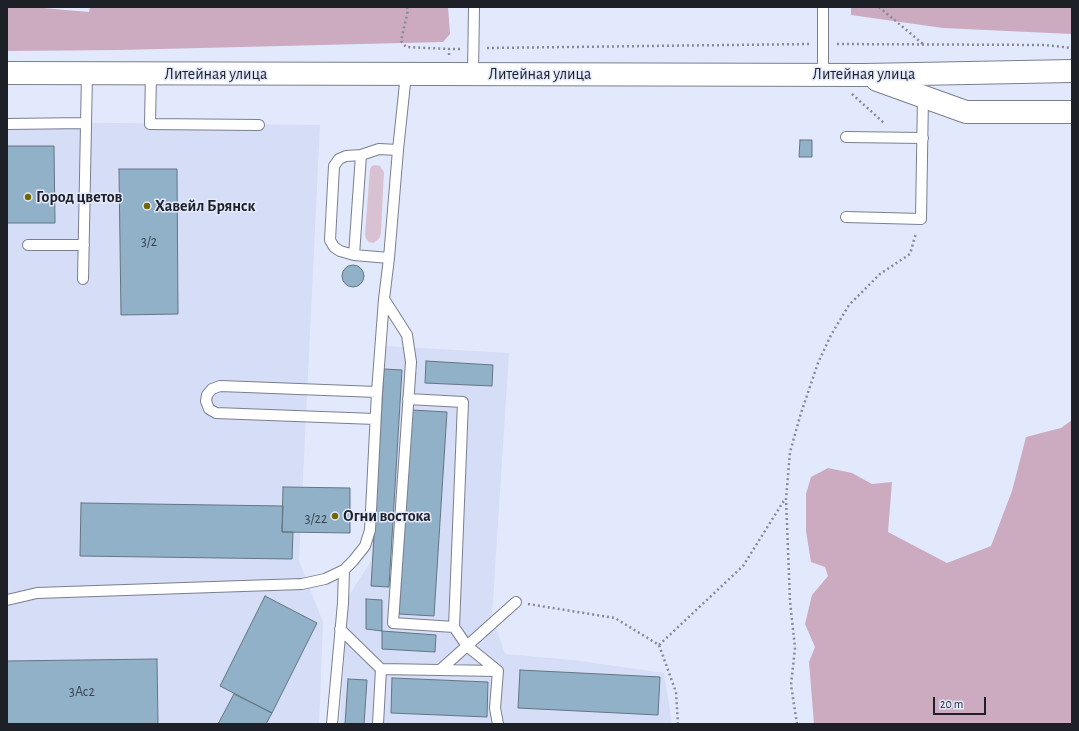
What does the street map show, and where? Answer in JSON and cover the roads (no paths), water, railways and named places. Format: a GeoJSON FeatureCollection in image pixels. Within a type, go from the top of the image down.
{"type":"FeatureCollection","features":[{"type":"Feature","properties":{"kind":"main road","name":"Литейная улица"},"geometry":{"type":"LineString","coordinates":[[7,73],[864,75],[1072,72]]}},
{"type":"Feature","properties":{"kind":"main road"},"geometry":{"type":"LineString","coordinates":[[864,75],[966,112],[1072,112]]}},
{"type":"Feature","properties":{"kind":"lane"},"geometry":{"type":"LineString","coordinates":[[473,74],[474,7]]}},
{"type":"Feature","properties":{"kind":"lane"},"geometry":{"type":"LineString","coordinates":[[823,7],[823,74]]}},
{"type":"Feature","properties":{"kind":"lane"},"geometry":{"type":"LineString","coordinates":[[83,279],[87,74]]}},
{"type":"Feature","properties":{"kind":"lane"},"geometry":{"type":"LineString","coordinates":[[151,74],[150,124],[259,125]]}},
{"type":"Feature","properties":{"kind":"lane"},"geometry":{"type":"LineString","coordinates":[[7,600],[37,594],[302,584],[324,579],[344,570],[354,561],[365,546],[370,530],[375,418],[384,299],[406,74]]}},
{"type":"Feature","properties":{"kind":"lane"},"geometry":{"type":"LineString","coordinates":[[846,217],[921,219],[923,96]]}},
{"type":"Feature","properties":{"kind":"lane"},"geometry":{"type":"LineString","coordinates":[[7,124],[86,123]]}},
{"type":"Feature","properties":{"kind":"lane"},"geometry":{"type":"LineString","coordinates":[[846,137],[923,138]]}},
{"type":"Feature","properties":{"kind":"lane"},"geometry":{"type":"LineString","coordinates":[[389,258],[354,255],[340,251],[334,247],[330,240],[334,166],[338,159],[346,156],[361,156],[379,148],[398,150]]}},
{"type":"Feature","properties":{"kind":"lane"},"geometry":{"type":"LineString","coordinates":[[354,255],[361,156]]}},
{"type":"Feature","properties":{"kind":"lane"},"geometry":{"type":"LineString","coordinates":[[28,245],[84,245]]}},
{"type":"Feature","properties":{"kind":"lane"},"geometry":{"type":"LineString","coordinates":[[384,299],[407,336],[411,362],[393,623],[454,627]]}},
{"type":"Feature","properties":{"kind":"lane"},"geometry":{"type":"LineString","coordinates":[[375,418],[216,413],[209,409],[206,401],[207,394],[212,389],[220,386],[377,392]]}},
{"type":"Feature","properties":{"kind":"lane"},"geometry":{"type":"LineString","coordinates":[[408,399],[463,402],[454,627],[467,646],[498,671]]}},
{"type":"Feature","properties":{"kind":"lane"},"geometry":{"type":"LineString","coordinates":[[332,724],[344,570]]}},
{"type":"Feature","properties":{"kind":"lane"},"geometry":{"type":"LineString","coordinates":[[440,670],[516,602]]}},
{"type":"Feature","properties":{"kind":"lane"},"geometry":{"type":"LineString","coordinates":[[340,630],[381,669],[498,671]]}},
{"type":"Feature","properties":{"kind":"lane"},"geometry":{"type":"LineString","coordinates":[[378,724],[381,669]]}},
{"type":"Feature","properties":{"kind":"lane"},"geometry":{"type":"LineString","coordinates":[[498,671],[495,708],[498,724]]}},
{"type":"Feature","properties":{"kind":"place","name":"Город цветов"},"geometry":{"type":"Point","coordinates":[28,197]}},
{"type":"Feature","properties":{"kind":"place","name":"Хавейл Брянск"},"geometry":{"type":"Point","coordinates":[147,206]}},
{"type":"Feature","properties":{"kind":"place","name":"Огни востока"},"geometry":{"type":"Point","coordinates":[335,516]}}]}
